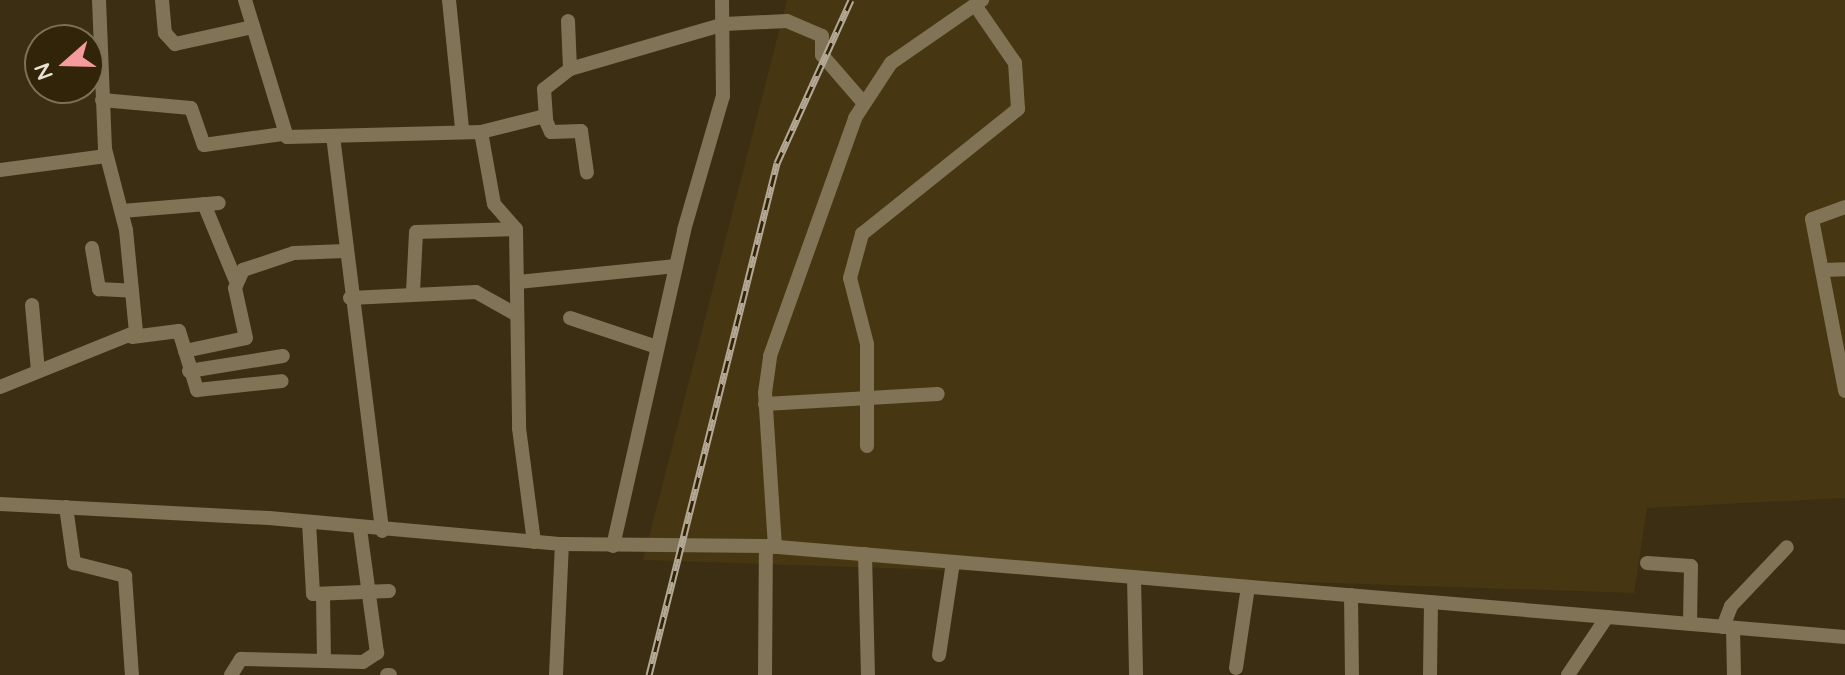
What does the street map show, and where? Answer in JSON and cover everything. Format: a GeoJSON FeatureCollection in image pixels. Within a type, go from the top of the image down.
{"type":"FeatureCollection","features":[{"type":"Feature","properties":{"kind":"street"},"geometry":{"type":"LineString","coordinates":[[99,0],[100,24]]}},
{"type":"Feature","properties":{"kind":"street"},"geometry":{"type":"LineString","coordinates":[[162,0],[165,33],[175,44],[253,27]]}},
{"type":"Feature","properties":{"kind":"street"},"geometry":{"type":"LineString","coordinates":[[245,0],[282,134]]}},
{"type":"Feature","properties":{"kind":"street"},"geometry":{"type":"LineString","coordinates":[[449,0],[462,129]]}},
{"type":"Feature","properties":{"kind":"street"},"geometry":{"type":"LineString","coordinates":[[613,546],[676,266],[723,96],[725,24],[722,0]]}},
{"type":"Feature","properties":{"kind":"street"},"geometry":{"type":"LineString","coordinates":[[765,675],[770,546],[765,404],[780,318],[862,101],[891,63],[978,2],[1015,63],[1018,109],[862,234],[850,278],[870,400],[867,446]]}},
{"type":"Feature","properties":{"kind":"street"},"geometry":{"type":"LineString","coordinates":[[568,21],[570,69]]}},
{"type":"Feature","properties":{"kind":"street"},"geometry":{"type":"LineString","coordinates":[[587,173],[581,131],[551,132],[545,116],[544,89],[570,69],[725,24],[805,25],[822,36],[822,55],[862,101]]}},
{"type":"Feature","properties":{"kind":"street"},"geometry":{"type":"LineString","coordinates":[[104,100],[191,108],[204,145],[282,134],[333,136],[462,129],[481,132],[545,116]]}},
{"type":"Feature","properties":{"kind":"street"},"geometry":{"type":"LineString","coordinates":[[102,104],[106,156],[122,211],[132,291],[132,337]]}},
{"type":"Feature","properties":{"kind":"street"},"geometry":{"type":"LineString","coordinates":[[481,132],[494,204],[516,229],[519,428],[534,542]]}},
{"type":"Feature","properties":{"kind":"street"},"geometry":{"type":"LineString","coordinates":[[333,136],[350,298],[382,531]]}},
{"type":"Feature","properties":{"kind":"street"},"geometry":{"type":"LineString","coordinates":[[0,170],[106,156]]}},
{"type":"Feature","properties":{"kind":"street"},"geometry":{"type":"LineString","coordinates":[[122,211],[212,204],[235,279],[246,338],[185,351]]}},
{"type":"Feature","properties":{"kind":"street"},"geometry":{"type":"LineString","coordinates":[[1845,207],[1812,219],[1845,391]]}},
{"type":"Feature","properties":{"kind":"street"},"geometry":{"type":"LineString","coordinates":[[413,292],[416,232],[516,229]]}},
{"type":"Feature","properties":{"kind":"street"},"geometry":{"type":"LineString","coordinates":[[92,248],[99,289],[132,291]]}},
{"type":"Feature","properties":{"kind":"street"},"geometry":{"type":"LineString","coordinates":[[235,279],[294,253],[345,251]]}},
{"type":"Feature","properties":{"kind":"street"},"geometry":{"type":"LineString","coordinates":[[518,282],[676,266]]}},
{"type":"Feature","properties":{"kind":"street"},"geometry":{"type":"LineString","coordinates":[[1822,270],[1845,269]]}},
{"type":"Feature","properties":{"kind":"street"},"geometry":{"type":"LineString","coordinates":[[350,298],[413,292],[476,292],[517,315]]}},
{"type":"Feature","properties":{"kind":"street"},"geometry":{"type":"LineString","coordinates":[[32,305],[38,371]]}},
{"type":"Feature","properties":{"kind":"street"},"geometry":{"type":"LineString","coordinates":[[570,318],[657,347]]}},
{"type":"Feature","properties":{"kind":"street"},"geometry":{"type":"LineString","coordinates":[[0,387],[132,337],[179,331],[197,390],[282,381]]}},
{"type":"Feature","properties":{"kind":"street"},"geometry":{"type":"LineString","coordinates":[[189,371],[283,356]]}},
{"type":"Feature","properties":{"kind":"street"},"geometry":{"type":"LineString","coordinates":[[765,404],[938,394]]}},
{"type":"Feature","properties":{"kind":"street"},"geometry":{"type":"LineString","coordinates":[[0,504],[309,522],[382,531],[562,544],[770,546],[1845,637]]}},
{"type":"Feature","properties":{"kind":"street"},"geometry":{"type":"LineString","coordinates":[[66,507],[74,563],[125,576],[132,675]]}},
{"type":"Feature","properties":{"kind":"street"},"geometry":{"type":"LineString","coordinates":[[309,522],[310,586],[323,597],[389,591]]}},
{"type":"Feature","properties":{"kind":"street"},"geometry":{"type":"LineString","coordinates":[[231,675],[241,659],[363,662],[377,653],[360,529]]}},
{"type":"Feature","properties":{"kind":"street"},"geometry":{"type":"LineString","coordinates":[[556,675],[562,544]]}},
{"type":"Feature","properties":{"kind":"street"},"geometry":{"type":"LineString","coordinates":[[1734,675],[1728,628],[1731,606],[1787,547]]}},
{"type":"Feature","properties":{"kind":"street"},"geometry":{"type":"LineString","coordinates":[[865,554],[868,675]]}},
{"type":"Feature","properties":{"kind":"street"},"geometry":{"type":"LineString","coordinates":[[939,655],[953,562]]}},
{"type":"Feature","properties":{"kind":"street"},"geometry":{"type":"LineString","coordinates":[[1647,563],[1691,566],[1690,624]]}},
{"type":"Feature","properties":{"kind":"street"},"geometry":{"type":"LineString","coordinates":[[1134,577],[1136,675]]}},
{"type":"Feature","properties":{"kind":"street"},"geometry":{"type":"LineString","coordinates":[[1236,668],[1248,587]]}},
{"type":"Feature","properties":{"kind":"street"},"geometry":{"type":"LineString","coordinates":[[1351,595],[1352,675]]}},
{"type":"Feature","properties":{"kind":"street"},"geometry":{"type":"LineString","coordinates":[[323,597],[324,661]]}},
{"type":"Feature","properties":{"kind":"street"},"geometry":{"type":"LineString","coordinates":[[1430,675],[1431,602]]}},
{"type":"Feature","properties":{"kind":"street"},"geometry":{"type":"LineString","coordinates":[[1568,675],[1607,617]]}},
{"type":"Feature","properties":{"kind":"shaded area"},"geometry":{"type":"Polygon","coordinates":[[[787,0],[1845,0],[1845,498],[1647,508],[1634,593],[643,560],[787,0]]]}},
{"type":"Feature","properties":{"kind":"railway"},"geometry":{"type":"LineString","coordinates":[[649,675],[777,163],[851,0]]}}]}
